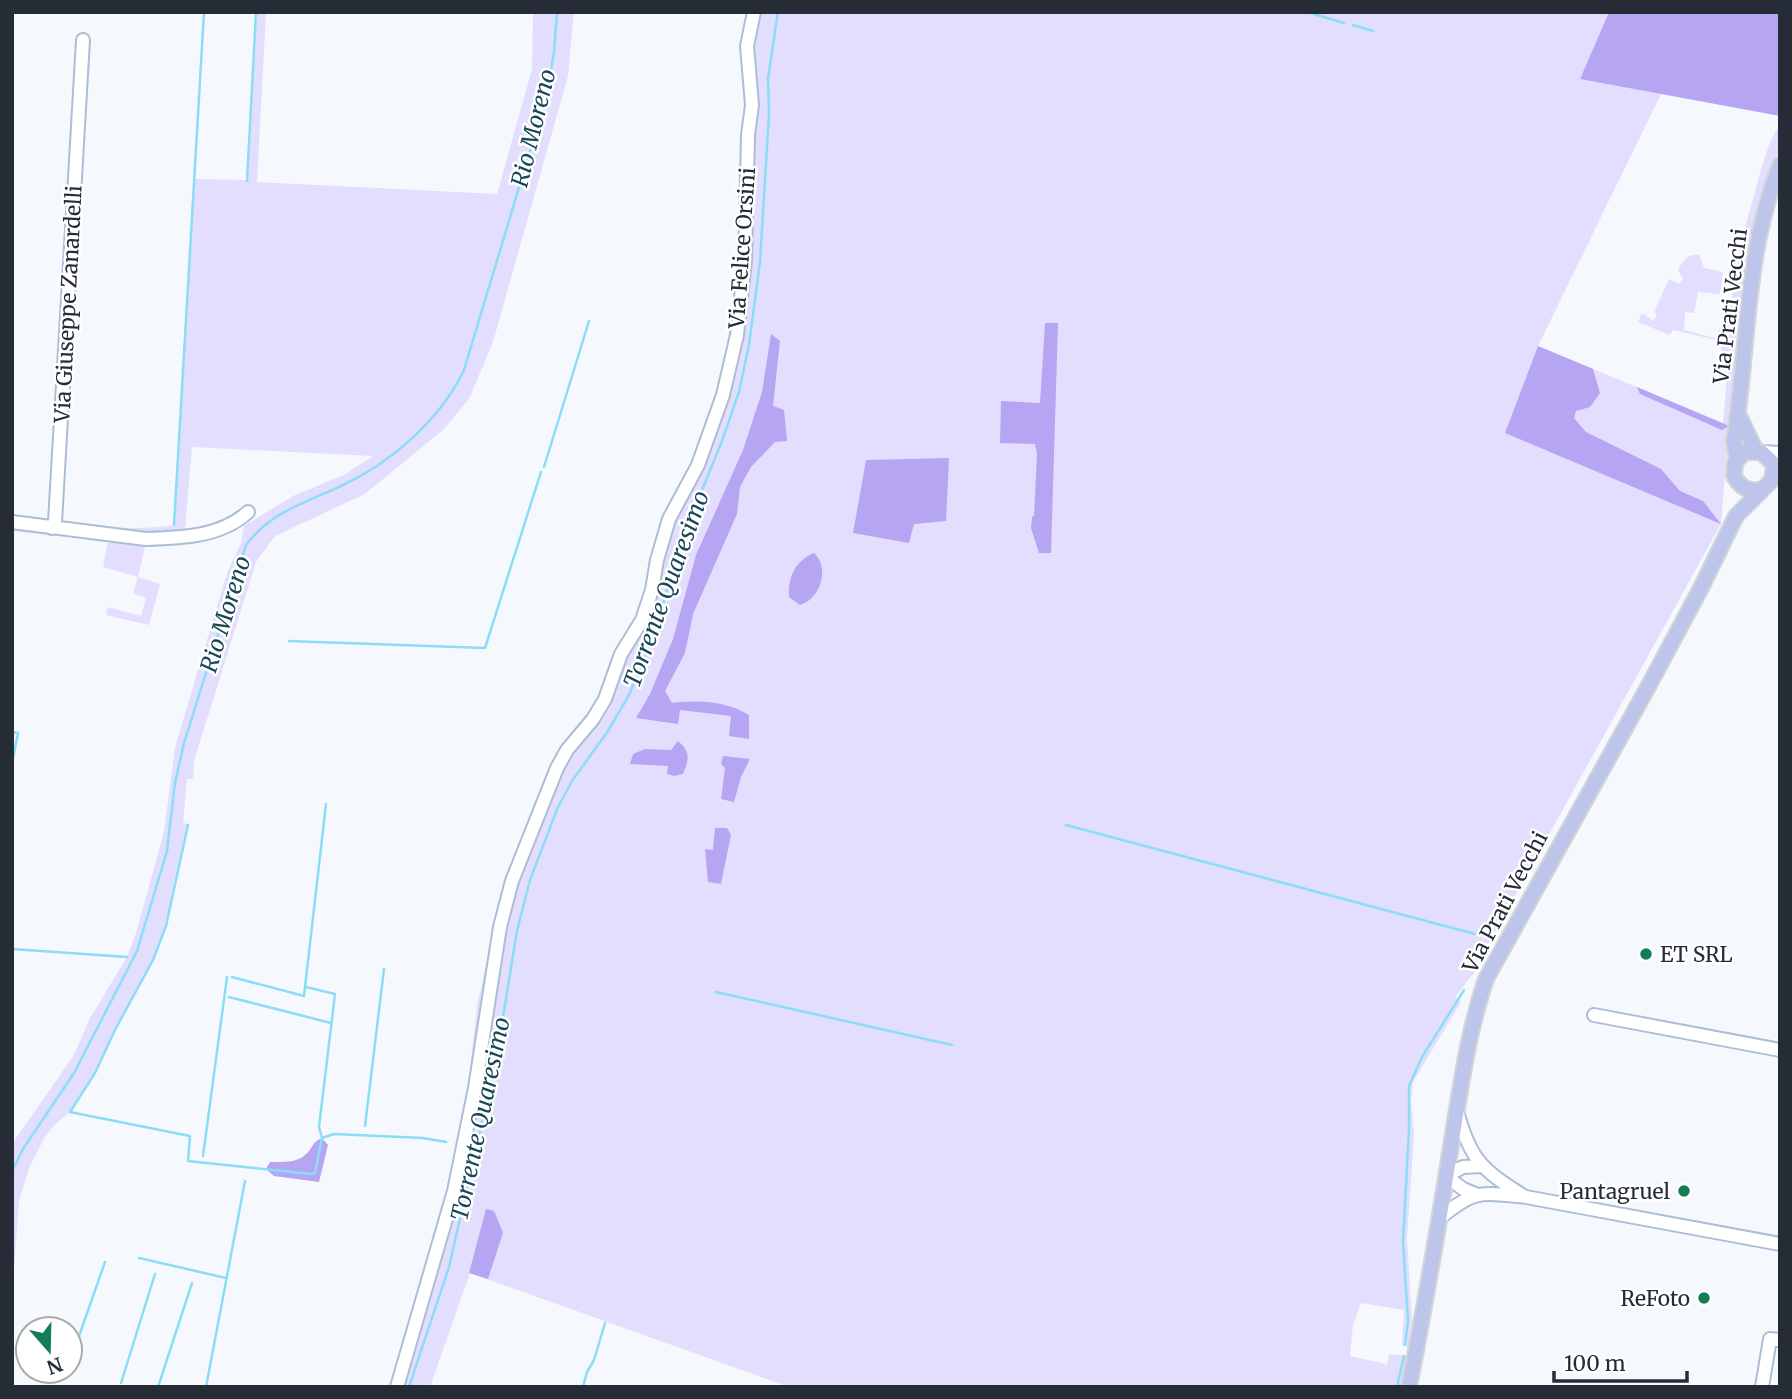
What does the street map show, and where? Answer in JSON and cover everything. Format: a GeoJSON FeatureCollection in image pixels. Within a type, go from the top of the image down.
{"type":"FeatureCollection","features":[{"type":"Feature","properties":{"kind":"main road","name":"Via Prati Vecchi"},"geometry":{"type":"LineString","coordinates":[[1736,516],[1737,482],[1734,467],[1737,459],[1734,440],[1739,414],[1754,255],[1763,215],[1780,165]]}},
{"type":"Feature","properties":{"kind":"main road","name":"Via Prati Vecchi"},"geometry":{"type":"LineString","coordinates":[[1409,1387],[1473,1018],[1491,968],[1648,687],[1736,516],[1776,474],[1771,461],[1758,451],[1739,414]]}},
{"type":"Feature","properties":{"kind":"main road"},"geometry":{"type":"LineString","coordinates":[[1737,459],[1745,452],[1758,451]]}},
{"type":"Feature","properties":{"kind":"main road"},"geometry":{"type":"LineString","coordinates":[[1737,482],[1750,491],[1760,490]]}},
{"type":"Feature","properties":{"kind":"street","name":"Via Felice Orsini"},"geometry":{"type":"LineString","coordinates":[[397,1387],[454,1191],[475,1087],[500,927],[518,862],[556,768],[599,709],[621,654],[642,620],[669,519],[698,465],[723,395],[737,335],[745,261],[748,135],[752,105],[747,46],[754,12]]}},
{"type":"Feature","properties":{"kind":"street","name":"Via Giuseppe Zanardelli"},"geometry":{"type":"LineString","coordinates":[[52,528],[55,522],[83,40]]}},
{"type":"Feature","properties":{"kind":"street"},"geometry":{"type":"LineString","coordinates":[[1758,451],[1780,453]]}},
{"type":"Feature","properties":{"kind":"street"},"geometry":{"type":"LineString","coordinates":[[12,522],[146,539],[178,538],[230,526],[248,512]]}},
{"type":"Feature","properties":{"kind":"street"},"geometry":{"type":"LineString","coordinates":[[1594,1015],[1780,1050]]}},
{"type":"Feature","properties":{"kind":"street"},"geometry":{"type":"LineString","coordinates":[[1457,1110],[1468,1145],[1480,1166],[1526,1197]]}},
{"type":"Feature","properties":{"kind":"street"},"geometry":{"type":"LineString","coordinates":[[1480,1166],[1463,1167],[1446,1176],[1475,1194],[1526,1197],[1780,1244]]}},
{"type":"Feature","properties":{"kind":"street"},"geometry":{"type":"LineString","coordinates":[[1440,1218],[1475,1194]]}},
{"type":"Feature","properties":{"kind":"street"},"geometry":{"type":"LineString","coordinates":[[1762,1387],[1770,1339],[1780,1340]]}},
{"type":"Feature","properties":{"kind":"shaded area"},"geometry":{"type":"Polygon","coordinates":[[[256,12],[266,12],[257,182],[497,194],[532,69],[533,12],[574,12],[568,76],[493,342],[469,399],[444,429],[363,495],[275,536],[256,562],[194,761],[193,779],[187,779],[183,822],[188,825],[166,926],[153,960],[88,1085],[70,1112],[54,1125],[45,1137],[29,1168],[19,1201],[12,1299],[12,1144],[74,1055],[90,1018],[127,957],[164,832],[175,747],[227,573],[241,543],[244,526],[293,496],[344,475],[373,456],[192,447],[184,541],[146,542],[138,577],[103,567],[108,541],[12,531],[12,516],[114,528],[174,525],[194,179],[247,180],[256,12]]]}},
{"type":"Feature","properties":{"kind":"shaded area"},"geometry":{"type":"Polygon","coordinates":[[[748,12],[1609,12],[1580,79],[1661,94],[1538,346],[1723,423],[1728,365],[1717,340],[1673,330],[1670,335],[1638,322],[1642,313],[1654,321],[1657,314],[1654,312],[1669,279],[1680,284],[1683,279],[1678,270],[1688,256],[1699,255],[1704,268],[1723,272],[1720,294],[1698,292],[1694,313],[1685,312],[1684,330],[1715,338],[1722,325],[1726,327],[1731,324],[1737,330],[1721,524],[1484,952],[1477,960],[1480,967],[1455,998],[1461,1002],[1413,1082],[1411,1101],[1414,1134],[1407,1238],[1412,1321],[1409,1347],[1402,1345],[1404,1310],[1361,1303],[1353,1325],[1350,1356],[1387,1364],[1389,1354],[1406,1356],[1401,1387],[789,1387],[470,1273],[430,1387],[390,1387],[431,1253],[453,1161],[468,1087],[477,1006],[500,900],[549,771],[594,707],[610,664],[641,607],[657,534],[695,454],[722,379],[738,274],[741,150],[746,106],[740,50],[748,12]]]}},
{"type":"Feature","properties":{"kind":"shaded area"},"geometry":{"type":"Polygon","coordinates":[[[1609,12],[1780,12],[1780,116],[1580,79],[1609,12]]]}},
{"type":"Feature","properties":{"kind":"shaded area"},"geometry":{"type":"Polygon","coordinates":[[[1780,124],[1780,148],[1754,223],[1738,311],[1730,311],[1747,221],[1765,157],[1780,124]]]}},
{"type":"Feature","properties":{"kind":"shaded area"},"geometry":{"type":"Polygon","coordinates":[[[1045,323],[1058,323],[1051,553],[1039,553],[1031,528],[1037,454],[1035,444],[1000,443],[1001,401],[1040,403],[1045,323]]]}},
{"type":"Feature","properties":{"kind":"shaded area"},"geometry":{"type":"Polygon","coordinates":[[[771,334],[780,341],[773,406],[784,410],[787,441],[775,442],[751,467],[740,487],[737,514],[693,614],[685,653],[665,691],[672,703],[712,703],[749,715],[749,739],[729,736],[731,716],[680,710],[678,724],[636,718],[650,694],[673,639],[696,555],[743,450],[762,392],[771,334]]]}},
{"type":"Feature","properties":{"kind":"shaded area"},"geometry":{"type":"Polygon","coordinates":[[[1538,346],[1593,369],[1600,393],[1590,407],[1576,411],[1574,418],[1586,432],[1661,469],[1680,491],[1703,501],[1721,524],[1505,433],[1538,346]]]}},
{"type":"Feature","properties":{"kind":"shaded area"},"geometry":{"type":"Polygon","coordinates":[[[1637,387],[1729,426],[1722,430],[1640,394],[1637,387]]]}},
{"type":"Feature","properties":{"kind":"shaded area"},"geometry":{"type":"Polygon","coordinates":[[[949,458],[946,521],[914,524],[909,543],[853,533],[866,460],[949,458]]]}},
{"type":"Feature","properties":{"kind":"shaded area"},"geometry":{"type":"Polygon","coordinates":[[[814,553],[822,566],[821,582],[813,596],[800,605],[789,597],[791,576],[802,560],[814,553]]]}},
{"type":"Feature","properties":{"kind":"shaded area"},"geometry":{"type":"Polygon","coordinates":[[[138,577],[160,584],[149,625],[106,615],[108,607],[141,616],[146,598],[133,593],[138,577]]]}},
{"type":"Feature","properties":{"kind":"shaded area"},"geometry":{"type":"Polygon","coordinates":[[[678,741],[688,756],[683,774],[667,774],[668,766],[630,764],[633,754],[645,749],[671,750],[678,741]]]}},
{"type":"Feature","properties":{"kind":"shaded area"},"geometry":{"type":"Polygon","coordinates":[[[723,756],[750,759],[741,777],[734,802],[721,799],[725,768],[721,764],[723,756]]]}},
{"type":"Feature","properties":{"kind":"shaded area"},"geometry":{"type":"Polygon","coordinates":[[[715,828],[727,828],[731,835],[721,884],[708,882],[705,849],[713,850],[715,828]]]}},
{"type":"Feature","properties":{"kind":"shaded area"},"geometry":{"type":"Polygon","coordinates":[[[322,1138],[328,1145],[319,1182],[274,1176],[266,1169],[270,1162],[289,1162],[302,1158],[316,1141],[322,1138]]]}},
{"type":"Feature","properties":{"kind":"shaded area"},"geometry":{"type":"Polygon","coordinates":[[[486,1209],[494,1211],[503,1233],[488,1279],[469,1273],[486,1209]]]}},
{"type":"Feature","properties":{"kind":"waterway"},"geometry":{"type":"LineString","coordinates":[[174,525],[204,12]]}},
{"type":"Feature","properties":{"kind":"waterway"},"geometry":{"type":"LineString","coordinates":[[247,181],[256,12]]}},
{"type":"Feature","properties":{"kind":"waterway","name":"Rio Moreno"},"geometry":{"type":"LineString","coordinates":[[12,1171],[23,1149],[74,1073],[137,951],[167,851],[175,783],[184,743],[246,545],[277,516],[360,476],[396,452],[428,423],[464,370],[546,98],[554,53],[557,12]]}},
{"type":"Feature","properties":{"kind":"waterway","name":"Torrente Quaresimo"},"geometry":{"type":"LineString","coordinates":[[409,1387],[449,1267],[496,1060],[517,931],[530,880],[558,807],[629,695],[655,633],[679,547],[739,392],[749,345],[760,262],[769,114],[768,78],[778,12]]}},
{"type":"Feature","properties":{"kind":"waterway"},"geometry":{"type":"LineString","coordinates":[[1307,12],[1344,23]]}},
{"type":"Feature","properties":{"kind":"waterway"},"geometry":{"type":"LineString","coordinates":[[1353,25],[1373,31]]}},
{"type":"Feature","properties":{"kind":"waterway"},"geometry":{"type":"LineString","coordinates":[[544,467],[589,321]]}},
{"type":"Feature","properties":{"kind":"waterway"},"geometry":{"type":"LineString","coordinates":[[289,641],[485,648],[541,472]]}},
{"type":"Feature","properties":{"kind":"waterway"},"geometry":{"type":"LineString","coordinates":[[12,732],[18,733],[12,764]]}},
{"type":"Feature","properties":{"kind":"waterway"},"geometry":{"type":"LineString","coordinates":[[232,977],[304,996],[326,804]]}},
{"type":"Feature","properties":{"kind":"waterway"},"geometry":{"type":"LineString","coordinates":[[188,825],[166,926],[153,960],[95,1073],[70,1112],[190,1136],[188,1161],[311,1174],[315,1173],[322,1138],[334,1134],[423,1138],[446,1142]]}},
{"type":"Feature","properties":{"kind":"waterway"},"geometry":{"type":"LineString","coordinates":[[1066,825],[1475,934]]}},
{"type":"Feature","properties":{"kind":"waterway"},"geometry":{"type":"LineString","coordinates":[[12,949],[127,957]]}},
{"type":"Feature","properties":{"kind":"waterway"},"geometry":{"type":"LineString","coordinates":[[365,1126],[384,969]]}},
{"type":"Feature","properties":{"kind":"waterway"},"geometry":{"type":"LineString","coordinates":[[203,1156],[227,977]]}},
{"type":"Feature","properties":{"kind":"waterway"},"geometry":{"type":"LineString","coordinates":[[306,987],[335,994],[319,1127],[322,1138]]}},
{"type":"Feature","properties":{"kind":"waterway"},"geometry":{"type":"LineString","coordinates":[[1405,1345],[1408,1321],[1403,1242],[1409,1086],[1422,1057],[1464,990]]}},
{"type":"Feature","properties":{"kind":"waterway"},"geometry":{"type":"LineString","coordinates":[[716,992],[952,1045]]}},
{"type":"Feature","properties":{"kind":"waterway"},"geometry":{"type":"LineString","coordinates":[[229,997],[331,1023]]}},
{"type":"Feature","properties":{"kind":"waterway"},"geometry":{"type":"LineString","coordinates":[[206,1387],[245,1181]]}},
{"type":"Feature","properties":{"kind":"waterway"},"geometry":{"type":"LineString","coordinates":[[139,1258],[226,1278]]}},
{"type":"Feature","properties":{"kind":"waterway"},"geometry":{"type":"LineString","coordinates":[[84,1322],[105,1262]]}},
{"type":"Feature","properties":{"kind":"waterway"},"geometry":{"type":"LineString","coordinates":[[121,1383],[155,1274]]}},
{"type":"Feature","properties":{"kind":"waterway"},"geometry":{"type":"LineString","coordinates":[[158,1387],[192,1283]]}},
{"type":"Feature","properties":{"kind":"waterway"},"geometry":{"type":"LineString","coordinates":[[583,1387],[605,1323]]}},
{"type":"Feature","properties":{"kind":"waterway"},"geometry":{"type":"LineString","coordinates":[[1397,1387],[1404,1356]]}},
{"type":"Feature","properties":{"kind":"place","name":"ET SRL"},"geometry":{"type":"Point","coordinates":[1646,954]}},
{"type":"Feature","properties":{"kind":"place","name":"Pantagruel"},"geometry":{"type":"Point","coordinates":[1684,1191]}},
{"type":"Feature","properties":{"kind":"place","name":"ReFoto"},"geometry":{"type":"Point","coordinates":[1704,1298]}}]}
